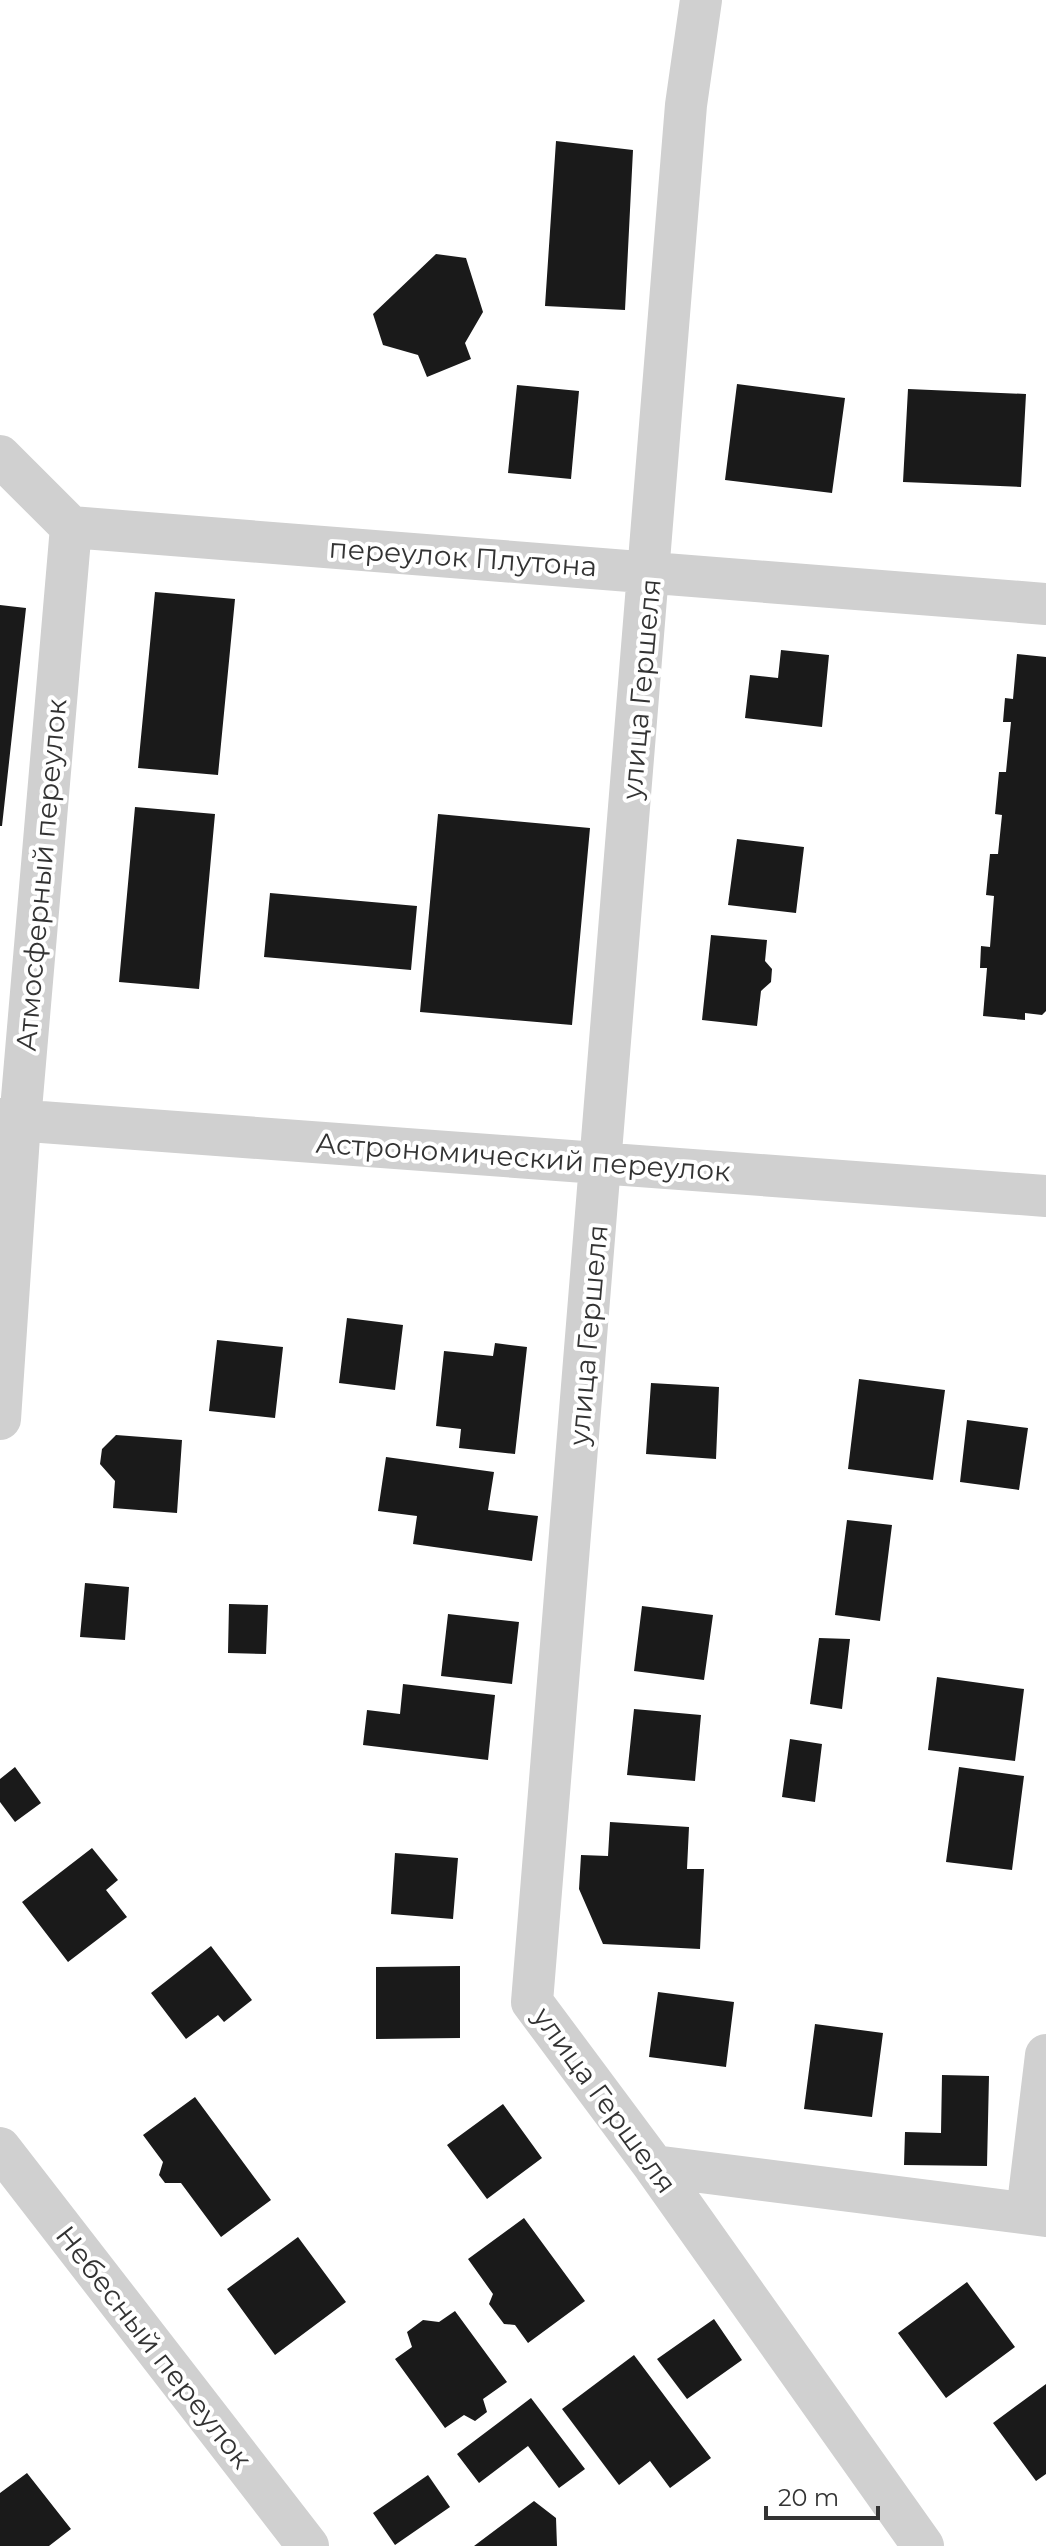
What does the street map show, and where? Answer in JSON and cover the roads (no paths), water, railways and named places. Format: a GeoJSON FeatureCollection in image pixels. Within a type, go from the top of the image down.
{"type":"FeatureCollection","features":[{"type":"Feature","properties":{"kind":"street","name":"улица Гершеля"},"geometry":{"type":"LineString","coordinates":[[701,0],[685,116],[651,571],[532,2002],[654,2166],[923,2546]]}},
{"type":"Feature","properties":{"kind":"street"},"geometry":{"type":"LineString","coordinates":[[0,456],[71,527]]}},
{"type":"Feature","properties":{"kind":"street","name":"переулок Плутона"},"geometry":{"type":"LineString","coordinates":[[71,527],[1046,604]]}},
{"type":"Feature","properties":{"kind":"street","name":"Атмосферный переулок"},"geometry":{"type":"LineString","coordinates":[[0,1419],[10,1120],[71,527]]}},
{"type":"Feature","properties":{"kind":"street","name":"Астрономический переулок"},"geometry":{"type":"LineString","coordinates":[[10,1120],[1046,1196]]}},
{"type":"Feature","properties":{"kind":"street"},"geometry":{"type":"LineString","coordinates":[[654,2166],[1036,2215],[1046,2055]]}},
{"type":"Feature","properties":{"kind":"street","name":"Небесный переулок"},"geometry":{"type":"LineString","coordinates":[[0,2148],[308,2546]]}}]}
